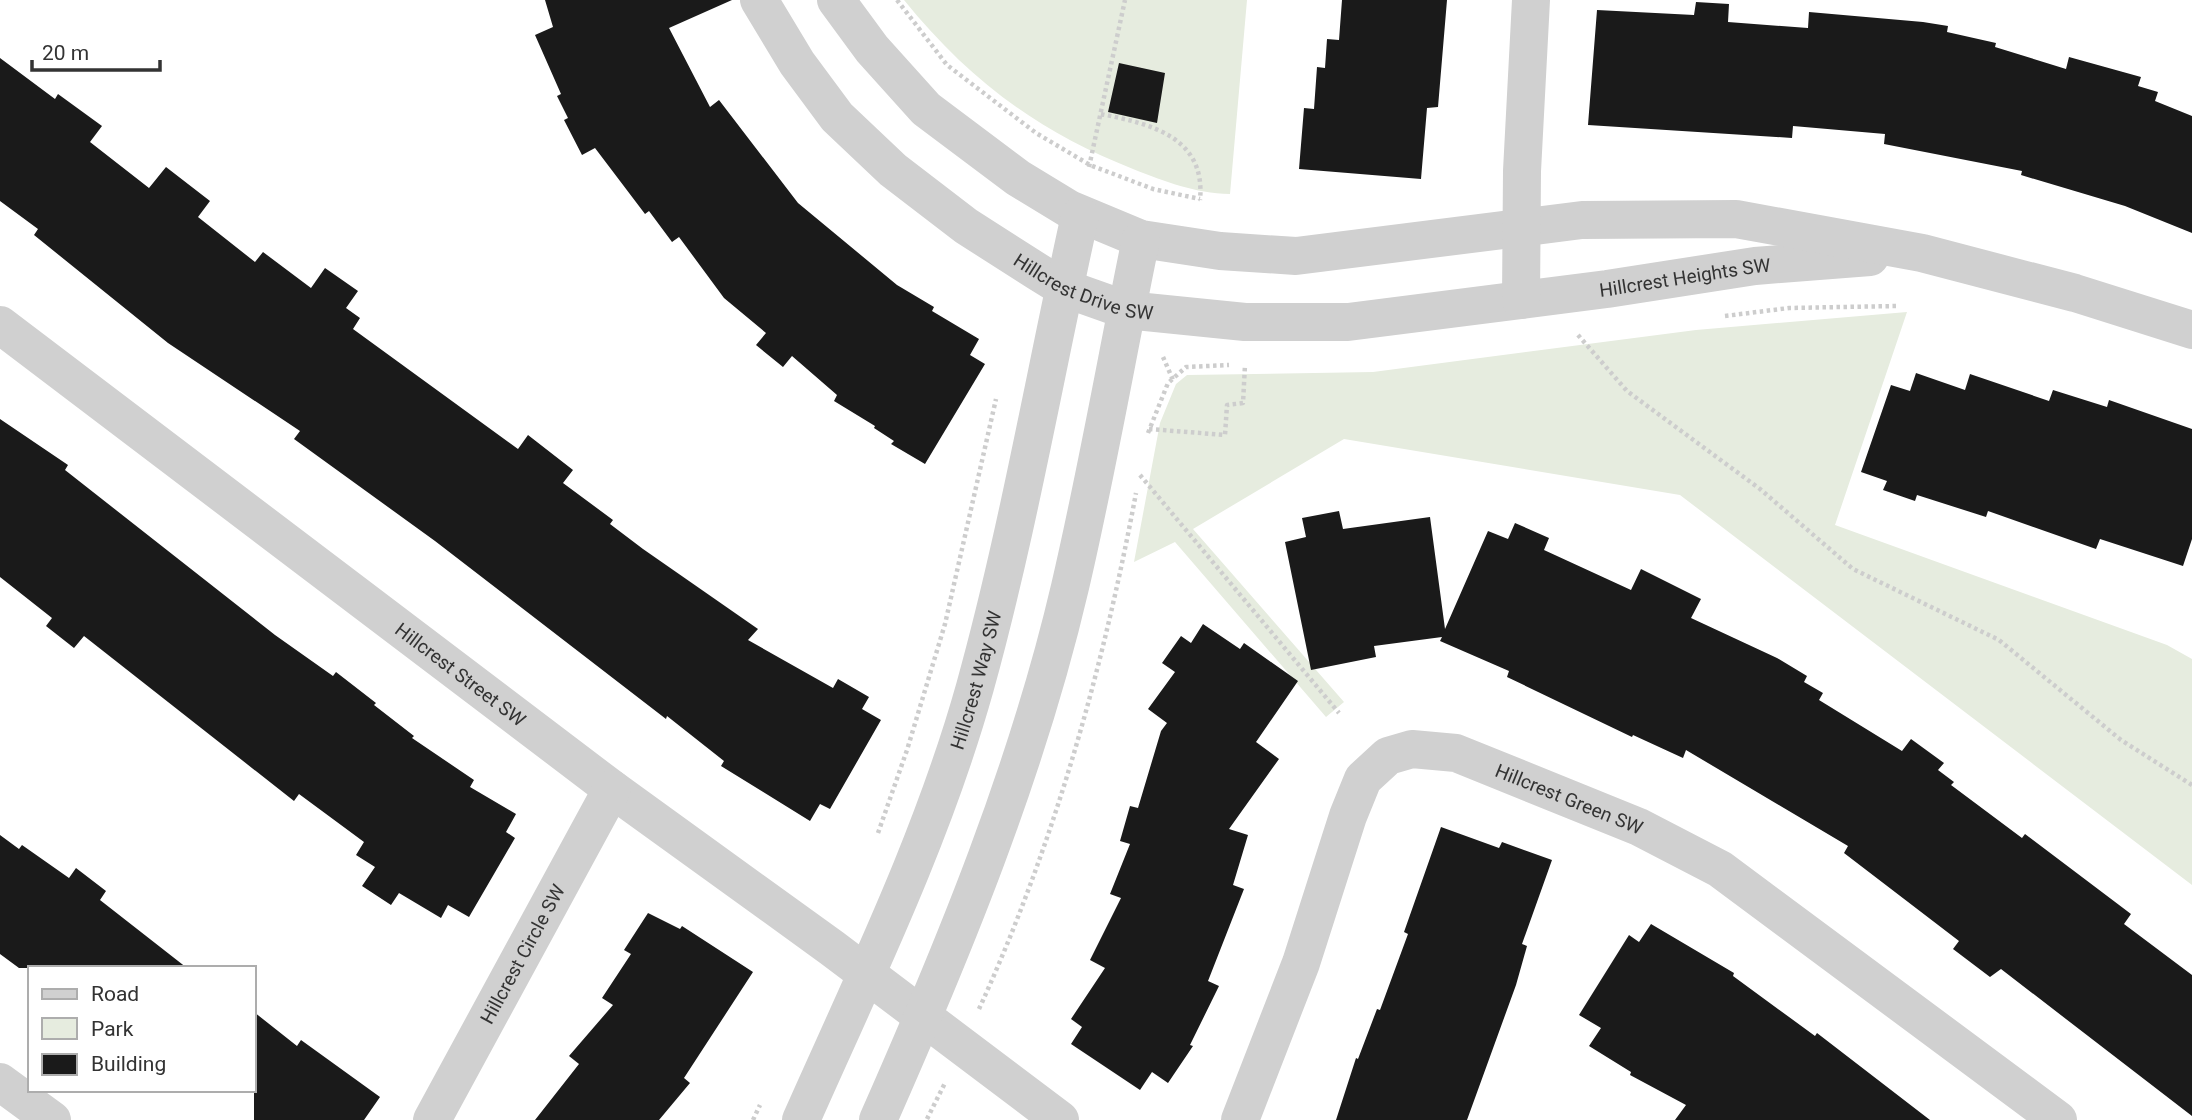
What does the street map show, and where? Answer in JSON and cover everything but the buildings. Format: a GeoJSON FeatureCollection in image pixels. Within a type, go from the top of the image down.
{"type":"FeatureCollection","features":[{"type":"Feature","properties":{"kind":"street","name":"Hillcrest Drive SW"},"geometry":{"type":"LineString","coordinates":[[759,0],[797,63],[837,117],[893,170],[966,226],[1064,288],[1126,310],[1245,322],[1349,322],[1521,300]]}},
{"type":"Feature","properties":{"kind":"street"},"geometry":{"type":"LineString","coordinates":[[836,0],[872,49],[926,109],[1018,178],[1080,216],[1141,239],[1220,251],[1296,256],[1521,227]]}},
{"type":"Feature","properties":{"kind":"street"},"geometry":{"type":"LineString","coordinates":[[1521,300],[1521,227],[1531,0]]}},
{"type":"Feature","properties":{"kind":"street","name":"Hillcrest Way SW"},"geometry":{"type":"LineString","coordinates":[[801,1120],[934,812],[974,689],[1008,556],[1080,216]]}},
{"type":"Feature","properties":{"kind":"street","name":"Hillcrest Heights SW"},"geometry":{"type":"LineString","coordinates":[[1521,227],[1582,220],[1736,219],[1922,253],[2075,293],[2192,330]]}},
{"type":"Feature","properties":{"kind":"street"},"geometry":{"type":"LineString","coordinates":[[878,1120],[924,1017],[997,829],[1031,725],[1070,588],[1141,239]]}},
{"type":"Feature","properties":{"kind":"street","name":"Hillcrest Heights SW"},"geometry":{"type":"LineString","coordinates":[[1521,300],[1755,266],[1922,253]]}},
{"type":"Feature","properties":{"kind":"street","name":"Hillcrest Street SW"},"geometry":{"type":"LineString","coordinates":[[0,325],[612,789],[865,973],[1060,1120]]}},
{"type":"Feature","properties":{"kind":"street","name":"Hillcrest Green SW"},"geometry":{"type":"LineString","coordinates":[[1240,1120],[1301,963],[1348,816],[1363,779],[1388,756],[1412,749],[1456,754],[1639,827],[1720,869],[2058,1120]]}},
{"type":"Feature","properties":{"kind":"street","name":"Hillcrest Circle SW"},"geometry":{"type":"LineString","coordinates":[[432,1120],[612,789]]}},
{"type":"Feature","properties":{"kind":"street"},"geometry":{"type":"LineString","coordinates":[[0,1082],[52,1120]]}},
{"type":"Feature","properties":{"kind":"path"},"geometry":{"type":"LineString","coordinates":[[897,0],[947,65],[1036,133],[1090,165],[1153,189],[1200,199]]}},
{"type":"Feature","properties":{"kind":"path"},"geometry":{"type":"LineString","coordinates":[[1086,174],[1125,0]]}},
{"type":"Feature","properties":{"kind":"path"},"geometry":{"type":"LineString","coordinates":[[1101,114],[1145,122],[1171,135],[1202,176],[1198,210]]}},
{"type":"Feature","properties":{"kind":"path"},"geometry":{"type":"LineString","coordinates":[[1723,316],[1789,308],[1896,306]]}},
{"type":"Feature","properties":{"kind":"path"},"geometry":{"type":"LineString","coordinates":[[1565,336],[1591,332]]}},
{"type":"Feature","properties":{"kind":"path"},"geometry":{"type":"LineString","coordinates":[[1578,334],[1628,391],[1760,489],[1853,569],[1999,640],[2121,740],[2192,785]]}},
{"type":"Feature","properties":{"kind":"path"},"geometry":{"type":"LineString","coordinates":[[1163,357],[1173,380]]}},
{"type":"Feature","properties":{"kind":"path"},"geometry":{"type":"LineString","coordinates":[[1149,429],[1225,435],[1227,405],[1243,404],[1245,365]]}},
{"type":"Feature","properties":{"kind":"path"},"geometry":{"type":"LineString","coordinates":[[1147,440],[1168,383],[1186,367],[1259,365]]}},
{"type":"Feature","properties":{"kind":"path"},"geometry":{"type":"LineString","coordinates":[[877,834],[907,750],[945,624],[996,397]]}},
{"type":"Feature","properties":{"kind":"path"},"geometry":{"type":"LineString","coordinates":[[983,1000],[1032,882],[1063,788],[1097,671],[1142,464]]}},
{"type":"Feature","properties":{"kind":"path"},"geometry":{"type":"LineString","coordinates":[[1140,475],[1339,713]]}},
{"type":"Feature","properties":{"kind":"path"},"geometry":{"type":"LineString","coordinates":[[926,1120],[941,1093]]}},
{"type":"Feature","properties":{"kind":"green space"},"geometry":{"type":"Polygon","coordinates":[[[904,0],[1247,0],[1230,194],[1192,189],[1145,174],[1066,138],[1007,100],[953,55],[904,0]]]}},
{"type":"Feature","properties":{"kind":"green space"},"geometry":{"type":"Polygon","coordinates":[[[1907,312],[1835,525],[2167,645],[2192,659],[2192,885],[1680,495],[1344,439],[1193,529],[1344,702],[1326,717],[1175,542],[1134,562],[1160,423],[1176,384],[1187,375],[1373,372],[1696,330],[1907,312]]]}}]}
